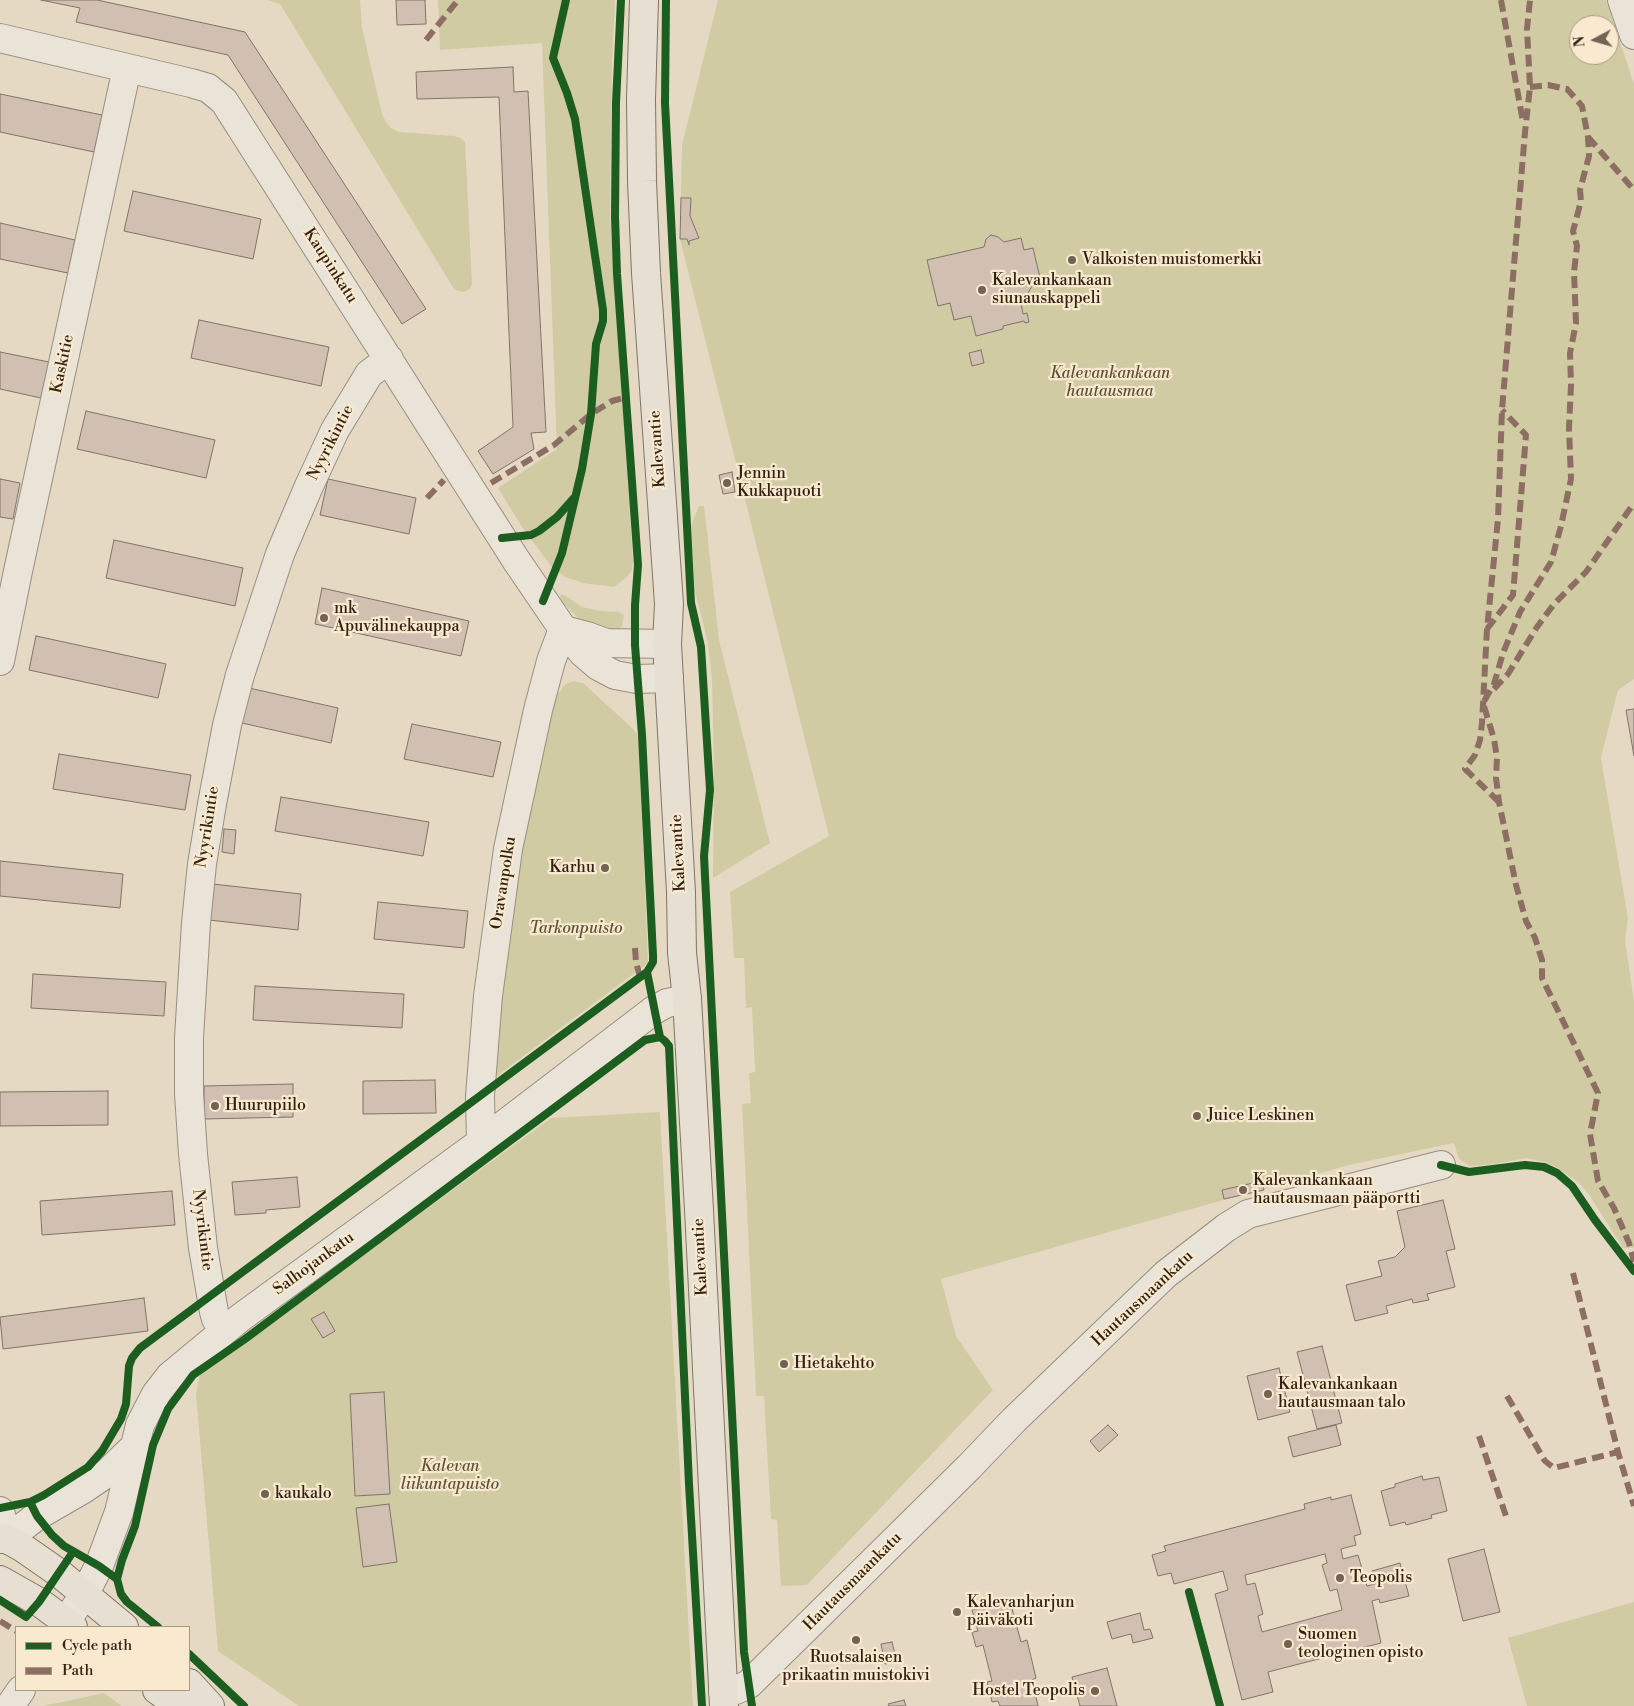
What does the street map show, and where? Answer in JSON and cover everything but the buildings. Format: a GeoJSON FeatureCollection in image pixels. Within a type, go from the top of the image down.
{"type":"FeatureCollection","features":[{"type":"Feature","properties":{"kind":"main road","name":"Kalevantie"},"geometry":{"type":"LineString","coordinates":[[644,0],[641,99],[642,181],[669,604],[667,644],[681,892],[682,953],[687,999],[724,1699]]}},
{"type":"Feature","properties":{"kind":"main road"},"geometry":{"type":"LineString","coordinates":[[3,1539],[59,1573],[123,1626]]}},
{"type":"Feature","properties":{"kind":"main road"},"geometry":{"type":"LineString","coordinates":[[4,1582],[39,1602],[66,1625]]}},
{"type":"Feature","properties":{"kind":"main road"},"geometry":{"type":"LineString","coordinates":[[190,1684],[210,1706]]}},
{"type":"Feature","properties":{"kind":"main road"},"geometry":{"type":"LineString","coordinates":[[158,1691],[180,1706]]}},
{"type":"Feature","properties":{"kind":"street"},"geometry":{"type":"LineString","coordinates":[[1622,0],[1634,35]]}},
{"type":"Feature","properties":{"kind":"street","name":"Kaupinkatu"},"geometry":{"type":"LineString","coordinates":[[0,38],[208,88],[224,101],[511,553],[562,629],[583,653],[598,666],[615,675],[637,679],[669,678]]}},
{"type":"Feature","properties":{"kind":"street","name":"Kaskitie"},"geometry":{"type":"LineString","coordinates":[[0,661],[127,68]]}},
{"type":"Feature","properties":{"kind":"street","name":"Nyyrikintie"},"geometry":{"type":"LineString","coordinates":[[224,1330],[216,1319],[214,1312],[203,1248],[189,1094],[190,1028],[196,923],[202,864],[212,804],[227,725],[240,674],[280,554],[308,486],[335,430],[369,374],[389,359]]}},
{"type":"Feature","properties":{"kind":"street"},"geometry":{"type":"LineString","coordinates":[[562,629],[606,643],[667,644]]}},
{"type":"Feature","properties":{"kind":"street","name":"Oravanpolku"},"geometry":{"type":"LineString","coordinates":[[481,1142],[480,1096],[488,996],[508,849],[538,710],[562,629]]}},
{"type":"Feature","properties":{"kind":"street","name":"Salhojankatu"},"geometry":{"type":"LineString","coordinates":[[66,1625],[84,1595],[113,1529],[140,1425],[162,1386],[179,1367],[224,1330],[481,1142],[654,1010],[667,1003],[687,999]]}},
{"type":"Feature","properties":{"kind":"street","name":"Hautausmaankatu"},"geometry":{"type":"LineString","coordinates":[[724,1699],[736,1690],[749,1684],[969,1467],[1014,1420],[1166,1274],[1220,1232],[1248,1214],[1441,1165]]}},
{"type":"Feature","properties":{"kind":"street"},"geometry":{"type":"LineString","coordinates":[[0,1511],[3,1539],[37,1516],[82,1490],[106,1473],[134,1447]]}},
{"type":"Feature","properties":{"kind":"street"},"geometry":{"type":"LineString","coordinates":[[10,1706],[20,1691]]}},
{"type":"Feature","properties":{"kind":"green space"},"geometry":{"type":"Polygon","coordinates":[[[267,0],[360,0],[362,28],[382,114],[386,122],[391,128],[399,132],[454,136],[465,142],[472,284],[470,289],[464,292],[454,289],[280,4],[267,0]]]}},
{"type":"Feature","properties":{"kind":"green space"},"geometry":{"type":"Polygon","coordinates":[[[438,0],[615,0],[612,64],[610,214],[633,562],[632,570],[627,577],[614,587],[583,583],[565,577],[551,566],[522,527],[498,488],[557,449],[542,43],[440,50],[438,0]]]}},
{"type":"Feature","properties":{"kind":"green space","name":"Kalevankankaan hautausmaa"},"geometry":{"type":"Polygon","coordinates":[[[718,0],[1606,0],[1611,15],[1569,15],[1569,65],[1619,65],[1619,39],[1634,84],[1634,679],[1618,690],[1601,758],[1628,918],[1625,941],[1634,1001],[1634,1248],[1623,1248],[1588,1193],[1579,1183],[1558,1168],[1544,1162],[1526,1158],[1495,1164],[1470,1166],[1459,1159],[1454,1143],[1349,1165],[941,1279],[956,1336],[993,1390],[807,1585],[781,1586],[777,1520],[771,1519],[764,1396],[756,1396],[742,1104],[751,1103],[749,1073],[755,1072],[752,1007],[746,1008],[744,958],[734,958],[730,892],[829,836],[680,239],[682,145],[718,0]]]}},
{"type":"Feature","properties":{"kind":"green space"},"geometry":{"type":"Polygon","coordinates":[[[699,506],[704,506],[719,640],[770,843],[713,878],[714,764],[712,679],[708,643],[695,591],[691,526],[699,506]]]}},
{"type":"Feature","properties":{"kind":"green space"},"geometry":{"type":"Polygon","coordinates":[[[563,594],[582,607],[619,612],[624,615],[622,626],[611,635],[584,624],[563,603],[560,596],[563,594]]]}},
{"type":"Feature","properties":{"kind":"green space","name":"Tarkonpuisto"},"geometry":{"type":"Polygon","coordinates":[[[573,681],[583,683],[637,734],[639,742],[648,963],[490,1081],[516,845],[552,693],[560,692],[564,685],[573,681]]]}},
{"type":"Feature","properties":{"kind":"green space","name":"Kalevan liikuntapuisto"},"geometry":{"type":"Polygon","coordinates":[[[660,1112],[693,1706],[299,1706],[218,1651],[196,1394],[200,1374],[551,1118],[660,1112]]]}},
{"type":"Feature","properties":{"kind":"green space"},"geometry":{"type":"Polygon","coordinates":[[[1634,1602],[1634,1706],[1527,1706],[1508,1638],[1634,1602]]]}},
{"type":"Feature","properties":{"kind":"green space"},"geometry":{"type":"Polygon","coordinates":[[[104,1693],[122,1706],[43,1706],[72,1700],[104,1693]]]}},
{"type":"Feature","properties":{"kind":"marked path"},"geometry":{"type":"LineString","coordinates":[[426,40],[458,0]]}},
{"type":"Feature","properties":{"kind":"marked path"},"geometry":{"type":"LineString","coordinates":[[1501,0],[1523,122]]}},
{"type":"Feature","properties":{"kind":"marked path"},"geometry":{"type":"LineString","coordinates":[[1499,802],[1465,769],[1475,755],[1480,740],[1482,723],[1487,629],[1498,519],[1502,410],[1530,87],[1527,29],[1530,0]]}},
{"type":"Feature","properties":{"kind":"marked path"},"geometry":{"type":"LineString","coordinates":[[1530,87],[1548,85],[1567,89],[1582,106],[1588,137],[1589,156],[1580,190],[1581,201],[1573,231],[1577,246],[1574,272],[1576,323],[1570,353],[1569,428],[1571,479],[1551,562],[1520,612],[1503,653],[1494,684],[1483,703],[1494,739],[1499,802],[1516,885],[1526,921],[1535,938],[1542,960],[1542,978],[1598,1093],[1590,1134],[1598,1181],[1614,1208],[1629,1243],[1634,1262]]}},
{"type":"Feature","properties":{"kind":"marked path"},"geometry":{"type":"LineString","coordinates":[[1588,137],[1634,190]]}},
{"type":"Feature","properties":{"kind":"marked path"},"geometry":{"type":"LineString","coordinates":[[491,483],[554,445],[591,414],[612,401],[627,397]]}},
{"type":"Feature","properties":{"kind":"marked path"},"geometry":{"type":"LineString","coordinates":[[1487,629],[1513,595],[1526,435],[1502,410]]}},
{"type":"Feature","properties":{"kind":"marked path"},"geometry":{"type":"LineString","coordinates":[[427,498],[444,480]]}},
{"type":"Feature","properties":{"kind":"marked path"},"geometry":{"type":"LineString","coordinates":[[1494,689],[1508,674],[1537,627],[1554,604],[1586,572],[1634,503]]}},
{"type":"Feature","properties":{"kind":"marked path"},"geometry":{"type":"LineString","coordinates":[[635,948],[640,977]]}},
{"type":"Feature","properties":{"kind":"marked path"},"geometry":{"type":"LineString","coordinates":[[1573,1273],[1618,1452],[1634,1506]]}},
{"type":"Feature","properties":{"kind":"marked path"},"geometry":{"type":"LineString","coordinates":[[1507,1396],[1545,1461],[1554,1468],[1618,1452]]}},
{"type":"Feature","properties":{"kind":"marked path"},"geometry":{"type":"LineString","coordinates":[[1479,1436],[1507,1519]]}},
{"type":"Feature","properties":{"kind":"marked path"},"geometry":{"type":"LineString","coordinates":[[0,1621],[15,1630]]}},
{"type":"Feature","properties":{"kind":"cycle path"},"geometry":{"type":"LineString","coordinates":[[543,601],[562,553],[582,469],[591,414],[596,344],[603,321],[603,310],[575,119],[553,58],[566,0]]}},
{"type":"Feature","properties":{"kind":"cycle path"},"geometry":{"type":"LineString","coordinates":[[621,0],[616,103],[615,217],[617,274],[638,565],[635,645],[642,735],[653,955],[653,962],[647,972],[660,1037],[669,1046],[689,1484],[702,1706]]}},
{"type":"Feature","properties":{"kind":"cycle path"},"geometry":{"type":"LineString","coordinates":[[666,0],[665,103],[691,603],[701,647],[710,790],[704,856],[744,1652],[752,1706]]}},
{"type":"Feature","properties":{"kind":"cycle path"},"geometry":{"type":"LineString","coordinates":[[502,538],[531,535],[539,531],[557,517],[574,498]]}},
{"type":"Feature","properties":{"kind":"cycle path"},"geometry":{"type":"LineString","coordinates":[[0,1508],[30,1502],[88,1467],[102,1451],[121,1419],[126,1404],[129,1366],[132,1358],[140,1348],[647,972]]}},
{"type":"Feature","properties":{"kind":"cycle path"},"geometry":{"type":"LineString","coordinates":[[117,1579],[135,1526],[153,1445],[168,1409],[193,1375],[245,1339],[645,1040],[660,1037]]}},
{"type":"Feature","properties":{"kind":"cycle path"},"geometry":{"type":"LineString","coordinates":[[1441,1165],[1469,1172],[1525,1165],[1544,1167],[1557,1173],[1572,1186],[1634,1271]]}},
{"type":"Feature","properties":{"kind":"cycle path"},"geometry":{"type":"LineString","coordinates":[[30,1502],[37,1516],[52,1535],[64,1546],[99,1566],[117,1579],[121,1594],[127,1602],[157,1626]]}},
{"type":"Feature","properties":{"kind":"cycle path"},"geometry":{"type":"LineString","coordinates":[[0,1600],[26,1617],[39,1602],[73,1552]]}},
{"type":"Feature","properties":{"kind":"cycle path"},"geometry":{"type":"LineString","coordinates":[[1189,1592],[1220,1706]]}},
{"type":"Feature","properties":{"kind":"cycle path"},"geometry":{"type":"LineString","coordinates":[[190,1655],[244,1706]]}},
{"type":"Feature","properties":{"kind":"place","name":"Valkoisten muistomerkki"},"geometry":{"type":"Point","coordinates":[1072,260]}},
{"type":"Feature","properties":{"kind":"place","name":"Kalevankankaan siunauskappeli"},"geometry":{"type":"Point","coordinates":[982,290]}},
{"type":"Feature","properties":{"kind":"place","name":"Jennin Kukkapuoti"},"geometry":{"type":"Point","coordinates":[727,483]}},
{"type":"Feature","properties":{"kind":"place","name":"mk Apuvälinekauppa"},"geometry":{"type":"Point","coordinates":[324,618]}},
{"type":"Feature","properties":{"kind":"place","name":"Karhu"},"geometry":{"type":"Point","coordinates":[605,868]}},
{"type":"Feature","properties":{"kind":"place","name":"Huurupiilo"},"geometry":{"type":"Point","coordinates":[215,1106]}},
{"type":"Feature","properties":{"kind":"place","name":"Juice Leskinen"},"geometry":{"type":"Point","coordinates":[1197,1116]}},
{"type":"Feature","properties":{"kind":"place","name":"Kalevankankaan hautausmaan pääportti"},"geometry":{"type":"Point","coordinates":[1243,1190]}},
{"type":"Feature","properties":{"kind":"place","name":"Hietakehto"},"geometry":{"type":"Point","coordinates":[784,1364]}},
{"type":"Feature","properties":{"kind":"place","name":"Kalevankankaan hautausmaan talo"},"geometry":{"type":"Point","coordinates":[1268,1394]}},
{"type":"Feature","properties":{"kind":"place","name":"kaukalo"},"geometry":{"type":"Point","coordinates":[265,1494]}},
{"type":"Feature","properties":{"kind":"place","name":"Teopolis"},"geometry":{"type":"Point","coordinates":[1340,1578]}},
{"type":"Feature","properties":{"kind":"place","name":"Kalevanharjun päiväkoti"},"geometry":{"type":"Point","coordinates":[957,1612]}},
{"type":"Feature","properties":{"kind":"place","name":"Ruotsalaisen prikaatin muistokivi"},"geometry":{"type":"Point","coordinates":[856,1640]}},
{"type":"Feature","properties":{"kind":"place","name":"Suomen teologinen opisto"},"geometry":{"type":"Point","coordinates":[1288,1644]}},
{"type":"Feature","properties":{"kind":"place","name":"Hostel Teopolis"},"geometry":{"type":"Point","coordinates":[1095,1691]}}]}
